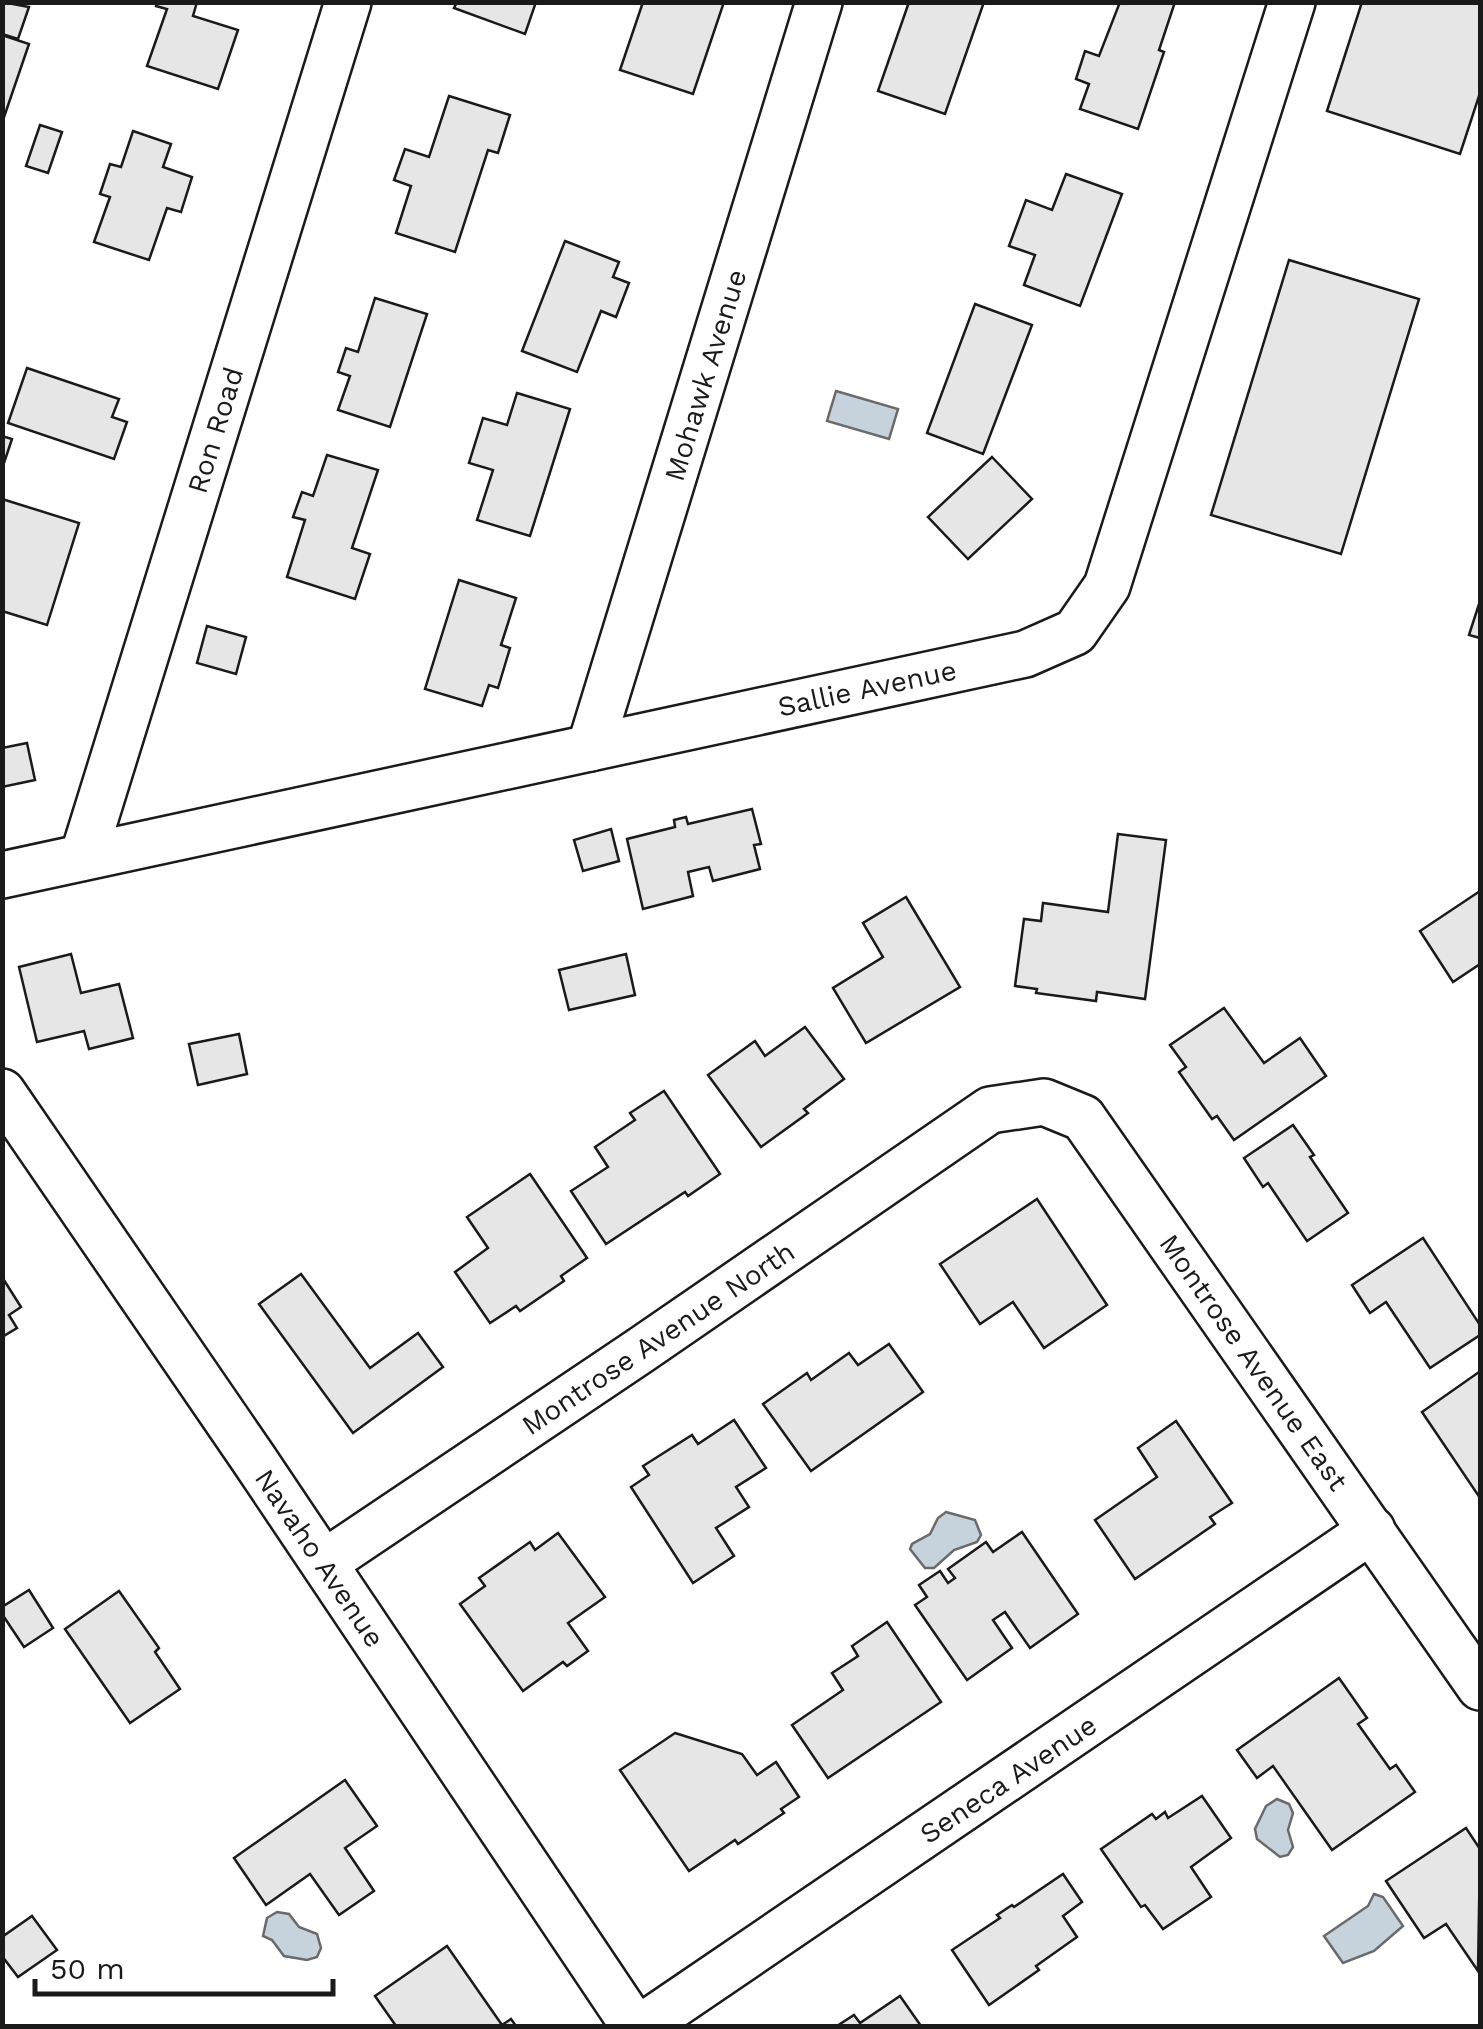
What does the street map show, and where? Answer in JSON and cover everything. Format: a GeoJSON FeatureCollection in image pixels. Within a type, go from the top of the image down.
{"type":"FeatureCollection","features":[{"type":"Feature","properties":{"kind":"street","name":"Ron Road"},"geometry":{"type":"LineString","coordinates":[[83,857],[348,2]]}},
{"type":"Feature","properties":{"kind":"street","name":"Mohawk Avenue"},"geometry":{"type":"LineString","coordinates":[[590,748],[819,2]]}},
{"type":"Feature","properties":{"kind":"street","name":"Sallie Avenue"},"geometry":{"type":"LineString","coordinates":[[2,875],[1025,654],[1075,632],[1107,586],[1292,2]]}},
{"type":"Feature","properties":{"kind":"street","name":"Navaho Avenue"},"geometry":{"type":"LineString","coordinates":[[2,1092],[634,2026]]}},
{"type":"Feature","properties":{"kind":"street","name":"Montrose Avenue East"},"geometry":{"type":"LineString","coordinates":[[990,1110],[1044,1102],[1083,1118],[1480,1686]]}},
{"type":"Feature","properties":{"kind":"street","name":"Montrose Avenue North"},"geometry":{"type":"LineString","coordinates":[[324,1563],[990,1110]]}},
{"type":"Feature","properties":{"kind":"street","name":"Seneca Avenue"},"geometry":{"type":"LineString","coordinates":[[643,2026],[1372,1530]]}},
{"type":"Feature","properties":{"kind":"shaded area"},"geometry":{"type":"Polygon","coordinates":[[[836,391],[898,409],[889,439],[827,421],[836,391]]]}},
{"type":"Feature","properties":{"kind":"shaded area"},"geometry":{"type":"Polygon","coordinates":[[[946,1512],[975,1520],[981,1535],[977,1542],[954,1550],[934,1568],[925,1568],[910,1549],[930,1534],[946,1512]]]}},
{"type":"Feature","properties":{"kind":"shaded area"},"geometry":{"type":"Polygon","coordinates":[[[1277,1799],[1289,1804],[1293,1813],[1288,1830],[1293,1847],[1288,1855],[1280,1857],[1257,1839],[1255,1829],[1266,1806],[1277,1799]]]}},
{"type":"Feature","properties":{"kind":"shaded area"},"geometry":{"type":"Polygon","coordinates":[[[1374,1894],[1383,1897],[1403,1926],[1374,1951],[1343,1963],[1324,1936],[1368,1906],[1374,1894]]]}},
{"type":"Feature","properties":{"kind":"shaded area"},"geometry":{"type":"Polygon","coordinates":[[[277,1912],[289,1914],[299,1927],[317,1934],[321,1948],[317,1957],[307,1960],[284,1956],[272,1940],[263,1936],[267,1918],[277,1912]]]}},
{"type":"Feature","properties":{"kind":"building"},"geometry":{"type":"Polygon","coordinates":[[[2,2],[29,7],[18,39],[2,34],[2,2]]]}},
{"type":"Feature","properties":{"kind":"building"},"geometry":{"type":"Polygon","coordinates":[[[157,2],[197,2],[193,16],[238,30],[218,89],[147,66],[167,9],[156,6],[157,2]]]}},
{"type":"Feature","properties":{"kind":"building"},"geometry":{"type":"Polygon","coordinates":[[[457,2],[536,2],[525,34],[454,8],[457,2]]]}},
{"type":"Feature","properties":{"kind":"building"},"geometry":{"type":"Polygon","coordinates":[[[643,2],[724,2],[693,94],[620,70],[643,2]]]}},
{"type":"Feature","properties":{"kind":"building"},"geometry":{"type":"Polygon","coordinates":[[[909,2],[984,2],[945,114],[878,91],[909,2]]]}},
{"type":"Feature","properties":{"kind":"building"},"geometry":{"type":"Polygon","coordinates":[[[1120,2],[1175,2],[1159,50],[1164,52],[1138,129],[1080,109],[1089,84],[1076,79],[1085,51],[1099,56],[1120,2]]]}},
{"type":"Feature","properties":{"kind":"building"},"geometry":{"type":"Polygon","coordinates":[[[1362,2],[1480,2],[1480,93],[1460,154],[1327,111],[1362,2]]]}},
{"type":"Feature","properties":{"kind":"building"},"geometry":{"type":"Polygon","coordinates":[[[2,35],[29,44],[2,123],[2,35]]]}},
{"type":"Feature","properties":{"kind":"building"},"geometry":{"type":"Polygon","coordinates":[[[449,96],[510,115],[498,153],[488,150],[455,252],[396,233],[411,186],[394,180],[405,149],[429,157],[449,96]]]}},
{"type":"Feature","properties":{"kind":"building"},"geometry":{"type":"Polygon","coordinates":[[[40,125],[62,132],[48,173],[26,166],[40,125]]]}},
{"type":"Feature","properties":{"kind":"building"},"geometry":{"type":"Polygon","coordinates":[[[133,131],[171,144],[163,167],[192,177],[181,212],[167,208],[149,260],[94,242],[110,197],[100,194],[110,164],[121,167],[133,131]]]}},
{"type":"Feature","properties":{"kind":"building"},"geometry":{"type":"Polygon","coordinates":[[[1066,174],[1122,194],[1080,306],[1024,285],[1035,255],[1009,246],[1026,200],[1052,210],[1066,174]]]}},
{"type":"Feature","properties":{"kind":"building"},"geometry":{"type":"Polygon","coordinates":[[[565,241],[619,262],[613,277],[629,283],[616,317],[601,311],[577,372],[522,351],[565,241]]]}},
{"type":"Feature","properties":{"kind":"building"},"geometry":{"type":"Polygon","coordinates":[[[1289,260],[1419,299],[1341,554],[1211,515],[1289,260]]]}},
{"type":"Feature","properties":{"kind":"building"},"geometry":{"type":"Polygon","coordinates":[[[375,298],[427,314],[390,427],[338,410],[350,376],[338,372],[346,348],[358,352],[375,298]]]}},
{"type":"Feature","properties":{"kind":"building"},"geometry":{"type":"Polygon","coordinates":[[[975,304],[1032,325],[983,454],[927,433],[975,304]]]}},
{"type":"Feature","properties":{"kind":"building"},"geometry":{"type":"Polygon","coordinates":[[[27,368],[119,399],[112,417],[127,422],[114,459],[8,423],[27,368]]]}},
{"type":"Feature","properties":{"kind":"building"},"geometry":{"type":"Polygon","coordinates":[[[517,393],[570,409],[530,536],[477,520],[493,470],[469,463],[483,418],[507,425],[517,393]]]}},
{"type":"Feature","properties":{"kind":"building"},"geometry":{"type":"Polygon","coordinates":[[[2,436],[12,439],[4,463],[2,463],[2,436]]]}},
{"type":"Feature","properties":{"kind":"building"},"geometry":{"type":"Polygon","coordinates":[[[327,455],[378,470],[352,548],[370,554],[355,599],[287,577],[305,520],[293,517],[302,492],[313,496],[327,455]]]}},
{"type":"Feature","properties":{"kind":"building"},"geometry":{"type":"Polygon","coordinates":[[[992,457],[1032,499],[968,559],[928,517],[992,457]]]}},
{"type":"Feature","properties":{"kind":"building"},"geometry":{"type":"Polygon","coordinates":[[[2,499],[79,523],[47,625],[2,611],[2,499]]]}},
{"type":"Feature","properties":{"kind":"building"},"geometry":{"type":"Polygon","coordinates":[[[459,580],[516,598],[501,645],[510,648],[498,688],[489,685],[482,706],[425,689],[459,580]]]}},
{"type":"Feature","properties":{"kind":"building"},"geometry":{"type":"Polygon","coordinates":[[[1480,601],[1480,638],[1469,635],[1480,601]]]}},
{"type":"Feature","properties":{"kind":"building"},"geometry":{"type":"Polygon","coordinates":[[[207,626],[246,637],[236,674],[197,663],[207,626]]]}},
{"type":"Feature","properties":{"kind":"building"},"geometry":{"type":"Polygon","coordinates":[[[27,743],[35,780],[2,787],[2,748],[27,743]]]}},
{"type":"Feature","properties":{"kind":"building"},"geometry":{"type":"Polygon","coordinates":[[[752,809],[761,844],[754,845],[760,869],[713,881],[709,867],[688,872],[693,896],[643,909],[627,839],[675,827],[674,820],[686,817],[688,824],[752,809]]]}},
{"type":"Feature","properties":{"kind":"building"},"geometry":{"type":"Polygon","coordinates":[[[611,829],[619,861],[583,871],[574,840],[611,829]]]}},
{"type":"Feature","properties":{"kind":"building"},"geometry":{"type":"Polygon","coordinates":[[[1118,834],[1166,840],[1145,999],[1097,992],[1096,1001],[1036,993],[1037,989],[1015,986],[1024,919],[1041,921],[1043,903],[1108,912],[1118,834]]]}},
{"type":"Feature","properties":{"kind":"building"},"geometry":{"type":"Polygon","coordinates":[[[1480,891],[1480,964],[1453,982],[1420,931],[1480,891]]]}},
{"type":"Feature","properties":{"kind":"building"},"geometry":{"type":"Polygon","coordinates":[[[906,897],[960,987],[866,1043],[833,988],[883,957],[863,923],[906,897]]]}},
{"type":"Feature","properties":{"kind":"building"},"geometry":{"type":"Polygon","coordinates":[[[71,954],[81,993],[119,984],[133,1038],[89,1049],[84,1031],[37,1042],[19,967],[71,954]]]}},
{"type":"Feature","properties":{"kind":"building"},"geometry":{"type":"Polygon","coordinates":[[[626,954],[635,995],[569,1010],[559,970],[626,954]]]}},
{"type":"Feature","properties":{"kind":"building"},"geometry":{"type":"Polygon","coordinates":[[[1224,1008],[1264,1063],[1300,1038],[1326,1076],[1234,1140],[1217,1116],[1212,1119],[1179,1072],[1186,1067],[1170,1045],[1224,1008]]]}},
{"type":"Feature","properties":{"kind":"building"},"geometry":{"type":"Polygon","coordinates":[[[805,1027],[844,1079],[804,1109],[808,1113],[761,1147],[708,1075],[755,1041],[765,1056],[805,1027]]]}},
{"type":"Feature","properties":{"kind":"building"},"geometry":{"type":"Polygon","coordinates":[[[239,1034],[247,1074],[198,1085],[189,1044],[239,1034]]]}},
{"type":"Feature","properties":{"kind":"building"},"geometry":{"type":"Polygon","coordinates":[[[664,1091],[720,1174],[606,1244],[571,1191],[608,1167],[595,1147],[635,1120],[630,1113],[664,1091]]]}},
{"type":"Feature","properties":{"kind":"building"},"geometry":{"type":"Polygon","coordinates":[[[1293,1125],[1348,1213],[1307,1241],[1268,1183],[1263,1187],[1244,1158],[1293,1125]]]}},
{"type":"Feature","properties":{"kind":"building"},"geometry":{"type":"Polygon","coordinates":[[[530,1174],[587,1258],[561,1276],[564,1281],[520,1311],[516,1306],[490,1323],[455,1272],[488,1248],[467,1217],[530,1174]]]}},
{"type":"Feature","properties":{"kind":"building"},"geometry":{"type":"Polygon","coordinates":[[[1037,1199],[1107,1305],[1044,1348],[1013,1302],[980,1324],[940,1264],[1037,1199]]]}},
{"type":"Feature","properties":{"kind":"building"},"geometry":{"type":"Polygon","coordinates":[[[1423,1238],[1480,1325],[1480,1335],[1430,1368],[1386,1302],[1370,1313],[1352,1285],[1423,1238]]]}},
{"type":"Feature","properties":{"kind":"building"},"geometry":{"type":"Polygon","coordinates":[[[301,1274],[370,1368],[418,1333],[443,1367],[353,1433],[259,1304],[301,1274]]]}},
{"type":"Feature","properties":{"kind":"building"},"geometry":{"type":"Polygon","coordinates":[[[2,1277],[21,1307],[9,1315],[17,1328],[2,1337],[2,1277]]]}},
{"type":"Feature","properties":{"kind":"building"},"geometry":{"type":"Polygon","coordinates":[[[889,1344],[923,1392],[811,1471],[763,1404],[807,1373],[811,1380],[849,1353],[858,1365],[889,1344]]]}},
{"type":"Feature","properties":{"kind":"building"},"geometry":{"type":"Polygon","coordinates":[[[1480,1374],[1480,1498],[1422,1412],[1480,1374]]]}},
{"type":"Feature","properties":{"kind":"building"},"geometry":{"type":"Polygon","coordinates":[[[734,1420],[766,1468],[736,1487],[749,1507],[716,1528],[734,1556],[693,1583],[631,1487],[649,1475],[643,1466],[692,1435],[698,1444],[734,1420]]]}},
{"type":"Feature","properties":{"kind":"building"},"geometry":{"type":"Polygon","coordinates":[[[1176,1421],[1232,1503],[1210,1517],[1215,1524],[1135,1579],[1095,1520],[1157,1477],[1138,1448],[1176,1421]]]}},
{"type":"Feature","properties":{"kind":"building"},"geometry":{"type":"Polygon","coordinates":[[[1022,1532],[1078,1614],[1030,1648],[1005,1612],[993,1620],[1012,1648],[967,1680],[915,1605],[927,1597],[919,1585],[940,1571],[948,1583],[955,1578],[948,1569],[986,1542],[993,1552],[1022,1532]]]}},
{"type":"Feature","properties":{"kind":"building"},"geometry":{"type":"Polygon","coordinates":[[[558,1533],[605,1597],[568,1623],[588,1651],[567,1666],[563,1662],[523,1691],[460,1604],[485,1586],[479,1578],[530,1542],[535,1550],[558,1533]]]}},
{"type":"Feature","properties":{"kind":"building"},"geometry":{"type":"Polygon","coordinates":[[[29,1590],[53,1628],[24,1647],[2,1614],[2,1607],[29,1590]]]}},
{"type":"Feature","properties":{"kind":"building"},"geometry":{"type":"Polygon","coordinates":[[[119,1591],[159,1648],[155,1652],[180,1689],[130,1723],[65,1629],[119,1591]]]}},
{"type":"Feature","properties":{"kind":"building"},"geometry":{"type":"Polygon","coordinates":[[[887,1622],[941,1702],[828,1778],[792,1725],[843,1690],[832,1673],[858,1656],[852,1646],[887,1622]]]}},
{"type":"Feature","properties":{"kind":"building"},"geometry":{"type":"Polygon","coordinates":[[[1339,1678],[1367,1718],[1358,1724],[1390,1769],[1396,1765],[1415,1792],[1332,1850],[1273,1766],[1257,1778],[1237,1750],[1339,1678]]]}},
{"type":"Feature","properties":{"kind":"building"},"geometry":{"type":"Polygon","coordinates":[[[675,1733],[742,1754],[757,1775],[776,1762],[799,1797],[781,1809],[784,1813],[738,1844],[735,1840],[689,1871],[620,1770],[675,1733]]]}},
{"type":"Feature","properties":{"kind":"building"},"geometry":{"type":"Polygon","coordinates":[[[345,1780],[377,1826],[345,1848],[374,1891],[339,1915],[310,1874],[266,1905],[234,1858],[345,1780]]]}},
{"type":"Feature","properties":{"kind":"building"},"geometry":{"type":"Polygon","coordinates":[[[1202,1796],[1231,1838],[1191,1867],[1211,1897],[1163,1929],[1145,1905],[1141,1907],[1101,1849],[1152,1814],[1156,1819],[1165,1812],[1168,1818],[1202,1796]]]}},
{"type":"Feature","properties":{"kind":"building"},"geometry":{"type":"Polygon","coordinates":[[[1466,1828],[1480,1849],[1478,1971],[1446,1924],[1424,1938],[1386,1881],[1466,1828]]]}},
{"type":"Feature","properties":{"kind":"building"},"geometry":{"type":"Polygon","coordinates":[[[1063,1874],[1082,1902],[1063,1916],[1077,1937],[989,2005],[952,1950],[1000,1918],[997,1915],[1063,1874]]]}},
{"type":"Feature","properties":{"kind":"building"},"geometry":{"type":"Polygon","coordinates":[[[32,1916],[57,1950],[18,1977],[2,1956],[2,1937],[32,1916]]]}},
{"type":"Feature","properties":{"kind":"building"},"geometry":{"type":"Polygon","coordinates":[[[447,1946],[502,2025],[511,2019],[516,2026],[396,2026],[375,1996],[447,1946]]]}},
{"type":"Feature","properties":{"kind":"building"},"geometry":{"type":"Polygon","coordinates":[[[900,1996],[921,2026],[837,2026],[854,2015],[860,2023],[900,1996]]]}}]}
